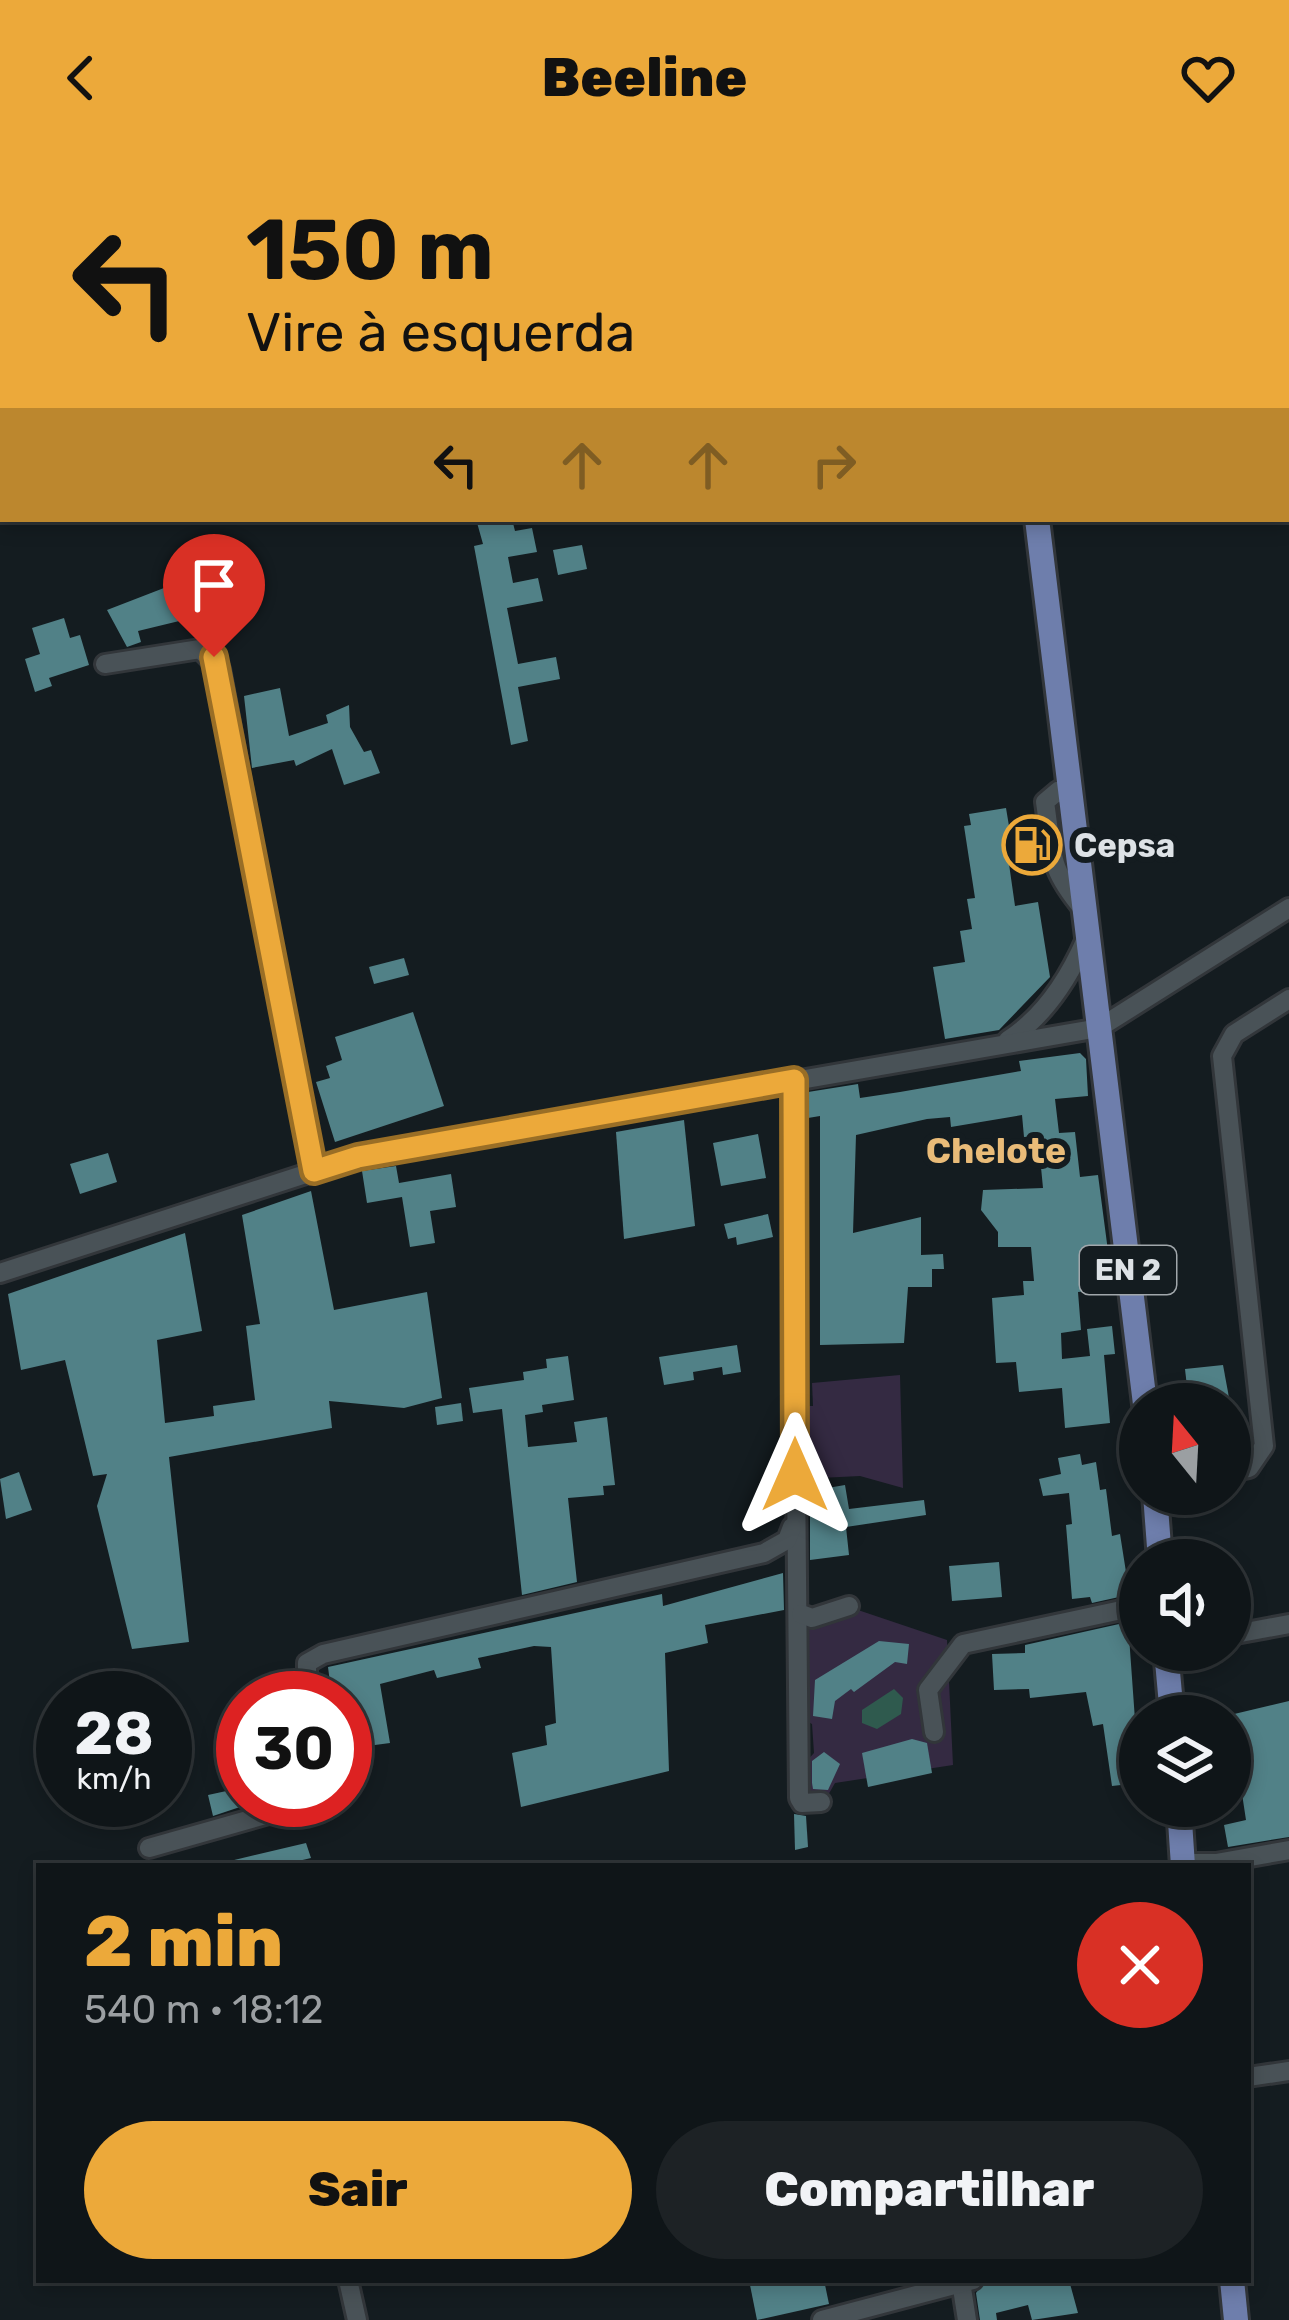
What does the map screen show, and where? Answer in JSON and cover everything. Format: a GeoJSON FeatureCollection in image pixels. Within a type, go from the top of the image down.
{"type":"FeatureCollection","features":[{"type":"Feature","properties":{"kind":"main road","name":"EN 2"},"geometry":{"type":"LineString","coordinates":[[1037,522],[1064,740],[1056,798],[1083,909],[1142,1383]]}},
{"type":"Feature","properties":{"kind":"main road"},"geometry":{"type":"LineString","coordinates":[[1180,1827],[1183,1863]]}},
{"type":"Feature","properties":{"kind":"main road"},"geometry":{"type":"LineString","coordinates":[[1232,2283],[1236,2320]]}},
{"type":"Feature","properties":{"kind":"street"},"geometry":{"type":"LineString","coordinates":[[105,664],[200,649],[220,669],[314,1171]]}},
{"type":"Feature","properties":{"kind":"street"},"geometry":{"type":"LineString","coordinates":[[1056,798],[1063,889],[1083,909]]}},
{"type":"Feature","properties":{"kind":"street"},"geometry":{"type":"LineString","coordinates":[[0,1273],[358,1157],[1099,1028],[1289,908]]}},
{"type":"Feature","properties":{"kind":"street"},"geometry":{"type":"LineString","coordinates":[[1004,1042],[1046,1005],[1072,971],[1086,939]]}},
{"type":"Feature","properties":{"kind":"street"},"geometry":{"type":"LineString","coordinates":[[1251,1465],[1264,1446],[1222,1056],[1234,1034],[1289,999]]}},
{"type":"Feature","properties":{"kind":"street"},"geometry":{"type":"LineString","coordinates":[[794,1080],[792,1527],[802,1614],[799,1798],[802,1804],[821,1802]]}},
{"type":"Feature","properties":{"kind":"street"},"geometry":{"type":"LineString","coordinates":[[307,1671],[307,1663],[323,1654],[764,1553],[787,1540],[792,1527]]}},
{"type":"Feature","properties":{"kind":"street"},"geometry":{"type":"LineString","coordinates":[[802,1614],[812,1618],[849,1606]]}},
{"type":"Feature","properties":{"kind":"street"},"geometry":{"type":"LineString","coordinates":[[934,1732],[928,1690],[963,1644],[1119,1611]]}},
{"type":"Feature","properties":{"kind":"street"},"geometry":{"type":"LineString","coordinates":[[1251,1631],[1289,1624]]}},
{"type":"Feature","properties":{"kind":"street"},"geometry":{"type":"LineString","coordinates":[[149,1848],[223,1827]]}},
{"type":"Feature","properties":{"kind":"street"},"geometry":{"type":"LineString","coordinates":[[1216,1863],[1289,1850]]}},
{"type":"Feature","properties":{"kind":"street"},"geometry":{"type":"LineString","coordinates":[[1251,2077],[1289,2071]]}},
{"type":"Feature","properties":{"kind":"street"},"geometry":{"type":"LineString","coordinates":[[349,2283],[357,2320]]}},
{"type":"Feature","properties":{"kind":"street"},"geometry":{"type":"LineString","coordinates":[[822,2320],[960,2283]]}},
{"type":"Feature","properties":{"kind":"street"},"geometry":{"type":"LineString","coordinates":[[967,2283],[967,2320]]}},
{"type":"Feature","properties":{"kind":"shaded area"},"geometry":{"type":"Polygon","coordinates":[[[900,1375],[903,1488],[860,1476],[800,1479],[800,1406],[813,1406],[812,1383],[900,1375]]]}},
{"type":"Feature","properties":{"kind":"shaded area"},"geometry":{"type":"Polygon","coordinates":[[[855,1609],[947,1640],[953,1765],[835,1783],[827,1797],[804,1799],[803,1765],[814,1753],[812,1724],[800,1717],[801,1646],[808,1628],[855,1609]]]}},
{"type":"Feature","properties":{"kind":"shaded area"},"geometry":{"type":"Polygon","coordinates":[[[894,1689],[903,1698],[901,1714],[877,1729],[862,1723],[862,1710],[894,1689]]]}},
{"type":"Feature","properties":{"kind":"building"},"geometry":{"type":"Polygon","coordinates":[[[477,522],[513,522],[515,531],[532,528],[537,552],[508,557],[513,583],[538,578],[543,601],[507,608],[518,664],[556,657],[560,679],[518,687],[528,741],[511,745],[474,546],[483,544],[477,522]]]}},
{"type":"Feature","properties":{"kind":"building"},"geometry":{"type":"Polygon","coordinates":[[[582,545],[587,569],[558,575],[553,550],[582,545]]]}},
{"type":"Feature","properties":{"kind":"building"},"geometry":{"type":"Polygon","coordinates":[[[195,576],[204,615],[138,631],[141,642],[127,647],[107,610],[195,576]]]}},
{"type":"Feature","properties":{"kind":"building"},"geometry":{"type":"Polygon","coordinates":[[[64,618],[70,638],[80,635],[89,665],[49,678],[52,686],[35,692],[25,659],[40,654],[32,628],[64,618]]]}},
{"type":"Feature","properties":{"kind":"building"},"geometry":{"type":"Polygon","coordinates":[[[280,688],[289,736],[328,723],[326,715],[349,705],[350,727],[364,752],[371,750],[380,773],[344,785],[332,749],[296,766],[294,760],[252,768],[244,696],[280,688]]]}},
{"type":"Feature","properties":{"kind":"building"},"geometry":{"type":"Polygon","coordinates":[[[1006,808],[1009,826],[1034,823],[1042,865],[1036,866],[1035,853],[1008,857],[1015,906],[1038,902],[1050,977],[999,1030],[945,1039],[933,967],[965,962],[960,931],[972,929],[967,899],[975,898],[964,826],[971,825],[969,814],[1006,808]]]}},
{"type":"Feature","properties":{"kind":"building"},"geometry":{"type":"Polygon","coordinates":[[[404,958],[409,975],[374,984],[369,967],[404,958]]]}},
{"type":"Feature","properties":{"kind":"building"},"geometry":{"type":"Polygon","coordinates":[[[413,1012],[444,1106],[335,1142],[316,1082],[330,1078],[326,1066],[342,1060],[335,1037],[413,1012]]]}},
{"type":"Feature","properties":{"kind":"building"},"geometry":{"type":"Polygon","coordinates":[[[1080,1053],[1086,1059],[1088,1096],[1055,1099],[1059,1133],[1075,1132],[1080,1177],[1098,1175],[1113,1289],[1078,1292],[1081,1330],[1061,1333],[1062,1359],[1090,1356],[1087,1329],[1112,1326],[1115,1354],[1104,1355],[1110,1423],[1065,1428],[1062,1388],[1019,1392],[1016,1362],[996,1363],[992,1298],[1024,1295],[1023,1281],[1034,1281],[1031,1247],[998,1247],[998,1232],[981,1210],[983,1190],[1043,1188],[1038,1136],[1024,1137],[1022,1115],[951,1127],[950,1117],[927,1119],[856,1135],[853,1233],[921,1217],[921,1255],[943,1254],[944,1269],[932,1269],[932,1287],[908,1287],[904,1343],[820,1345],[820,1116],[808,1118],[808,1092],[858,1084],[860,1098],[1021,1071],[1019,1061],[1080,1053]]]}},
{"type":"Feature","properties":{"kind":"building"},"geometry":{"type":"Polygon","coordinates":[[[684,1120],[695,1226],[624,1239],[616,1132],[684,1120]]]}},
{"type":"Feature","properties":{"kind":"building"},"geometry":{"type":"Polygon","coordinates":[[[758,1134],[766,1178],[721,1186],[713,1143],[758,1134]]]}},
{"type":"Feature","properties":{"kind":"building"},"geometry":{"type":"Polygon","coordinates":[[[108,1153],[117,1182],[80,1194],[70,1164],[108,1153]]]}},
{"type":"Feature","properties":{"kind":"building"},"geometry":{"type":"Polygon","coordinates":[[[396,1166],[399,1183],[451,1174],[456,1207],[430,1211],[435,1243],[410,1247],[402,1197],[367,1203],[362,1171],[396,1166]]]}},
{"type":"Feature","properties":{"kind":"building"},"geometry":{"type":"Polygon","coordinates":[[[311,1191],[334,1310],[427,1292],[442,1398],[404,1408],[329,1401],[332,1428],[169,1457],[189,1642],[132,1649],[97,1506],[107,1474],[93,1476],[65,1360],[21,1370],[8,1294],[185,1233],[202,1331],[157,1340],[165,1423],[214,1416],[213,1406],[255,1400],[246,1326],[260,1324],[242,1215],[311,1191]]]}},
{"type":"Feature","properties":{"kind":"building"},"geometry":{"type":"Polygon","coordinates":[[[768,1214],[773,1237],[737,1245],[736,1237],[728,1239],[724,1224],[768,1214]]]}},
{"type":"Feature","properties":{"kind":"building"},"geometry":{"type":"Polygon","coordinates":[[[737,1345],[741,1372],[723,1375],[722,1367],[693,1372],[694,1380],[664,1385],[659,1357],[737,1345]]]}},
{"type":"Feature","properties":{"kind":"building"},"geometry":{"type":"Polygon","coordinates":[[[568,1356],[574,1400],[542,1405],[543,1412],[525,1415],[528,1447],[577,1442],[574,1422],[607,1417],[615,1485],[603,1486],[604,1495],[568,1498],[577,1582],[522,1595],[502,1409],[473,1413],[469,1388],[524,1380],[523,1372],[547,1368],[546,1359],[568,1356]]]}},
{"type":"Feature","properties":{"kind":"building"},"geometry":{"type":"Polygon","coordinates":[[[1223,1365],[1226,1383],[1187,1383],[1185,1369],[1223,1365]]]}},
{"type":"Feature","properties":{"kind":"building"},"geometry":{"type":"Polygon","coordinates":[[[461,1403],[463,1421],[437,1425],[435,1407],[461,1403]]]}},
{"type":"Feature","properties":{"kind":"building"},"geometry":{"type":"Polygon","coordinates":[[[1080,1454],[1082,1465],[1096,1462],[1100,1490],[1106,1489],[1112,1536],[1120,1534],[1119,1597],[1092,1603],[1090,1597],[1072,1599],[1066,1525],[1072,1524],[1069,1493],[1043,1496],[1039,1479],[1061,1474],[1058,1458],[1080,1454]]]}},
{"type":"Feature","properties":{"kind":"building"},"geometry":{"type":"Polygon","coordinates":[[[19,1472],[32,1510],[6,1519],[0,1479],[19,1472]]]}},
{"type":"Feature","properties":{"kind":"building"},"geometry":{"type":"Polygon","coordinates":[[[845,1485],[849,1509],[924,1500],[926,1515],[846,1527],[849,1555],[810,1560],[810,1491],[845,1485]]]}},
{"type":"Feature","properties":{"kind":"building"},"geometry":{"type":"Polygon","coordinates":[[[999,1562],[1002,1597],[952,1601],[949,1566],[999,1562]]]}},
{"type":"Feature","properties":{"kind":"building"},"geometry":{"type":"Polygon","coordinates":[[[783,1573],[784,1610],[705,1625],[708,1643],[665,1653],[669,1771],[521,1807],[512,1753],[547,1745],[545,1726],[556,1723],[551,1647],[478,1658],[481,1668],[437,1678],[434,1670],[380,1684],[390,1743],[372,1745],[372,1671],[329,1671],[328,1667],[662,1594],[663,1606],[783,1573]]]}},
{"type":"Feature","properties":{"kind":"building"},"geometry":{"type":"Polygon","coordinates":[[[1119,1624],[1119,1671],[1132,1671],[1133,1695],[1119,1695],[1119,1785],[1112,1786],[1103,1724],[1093,1726],[1086,1692],[1030,1698],[1029,1689],[994,1690],[992,1654],[1025,1653],[1025,1645],[1119,1624]]]}},
{"type":"Feature","properties":{"kind":"building"},"geometry":{"type":"Polygon","coordinates":[[[879,1641],[909,1644],[907,1664],[895,1662],[854,1692],[851,1689],[835,1701],[832,1719],[813,1716],[815,1680],[879,1641]]]}},
{"type":"Feature","properties":{"kind":"building"},"geometry":{"type":"Polygon","coordinates":[[[1289,1701],[1289,1837],[1228,1847],[1224,1827],[1251,1827],[1251,1710],[1289,1701]]]}},
{"type":"Feature","properties":{"kind":"building"},"geometry":{"type":"Polygon","coordinates":[[[912,1739],[927,1743],[932,1773],[868,1787],[862,1753],[912,1739]]]}},
{"type":"Feature","properties":{"kind":"building"},"geometry":{"type":"Polygon","coordinates":[[[824,1752],[840,1764],[828,1790],[813,1789],[812,1761],[824,1752]]]}},
{"type":"Feature","properties":{"kind":"building"},"geometry":{"type":"Polygon","coordinates":[[[216,1793],[213,1816],[208,1795],[216,1793]]]}},
{"type":"Feature","properties":{"kind":"building"},"geometry":{"type":"Polygon","coordinates":[[[794,1814],[806,1816],[808,1847],[795,1850],[794,1814]]]}},
{"type":"Feature","properties":{"kind":"building"},"geometry":{"type":"Polygon","coordinates":[[[306,1843],[311,1858],[290,1863],[230,1861],[306,1843]]]}},
{"type":"Feature","properties":{"kind":"building"},"geometry":{"type":"Polygon","coordinates":[[[750,2283],[825,2283],[829,2304],[757,2320],[750,2283]]]}},
{"type":"Feature","properties":{"kind":"building"},"geometry":{"type":"Polygon","coordinates":[[[984,2283],[1070,2283],[1078,2313],[1032,2320],[1028,2305],[996,2313],[997,2320],[980,2320],[976,2293],[984,2283]]]}},
{"type":"Feature","properties":{"kind":"place","name":"Cepsa"},"geometry":{"type":"Point","coordinates":[1032,845]}},
{"type":"Feature","properties":{"kind":"district","name":"Chelote"},"geometry":{"type":"Point","coordinates":[996,1150]}},
{"type":"Feature","properties":{"kind":"route"},"geometry":{"type":"LineString","coordinates":[[214,657],[314,1171],[358,1157],[794,1080],[795,1475]]}}]}
